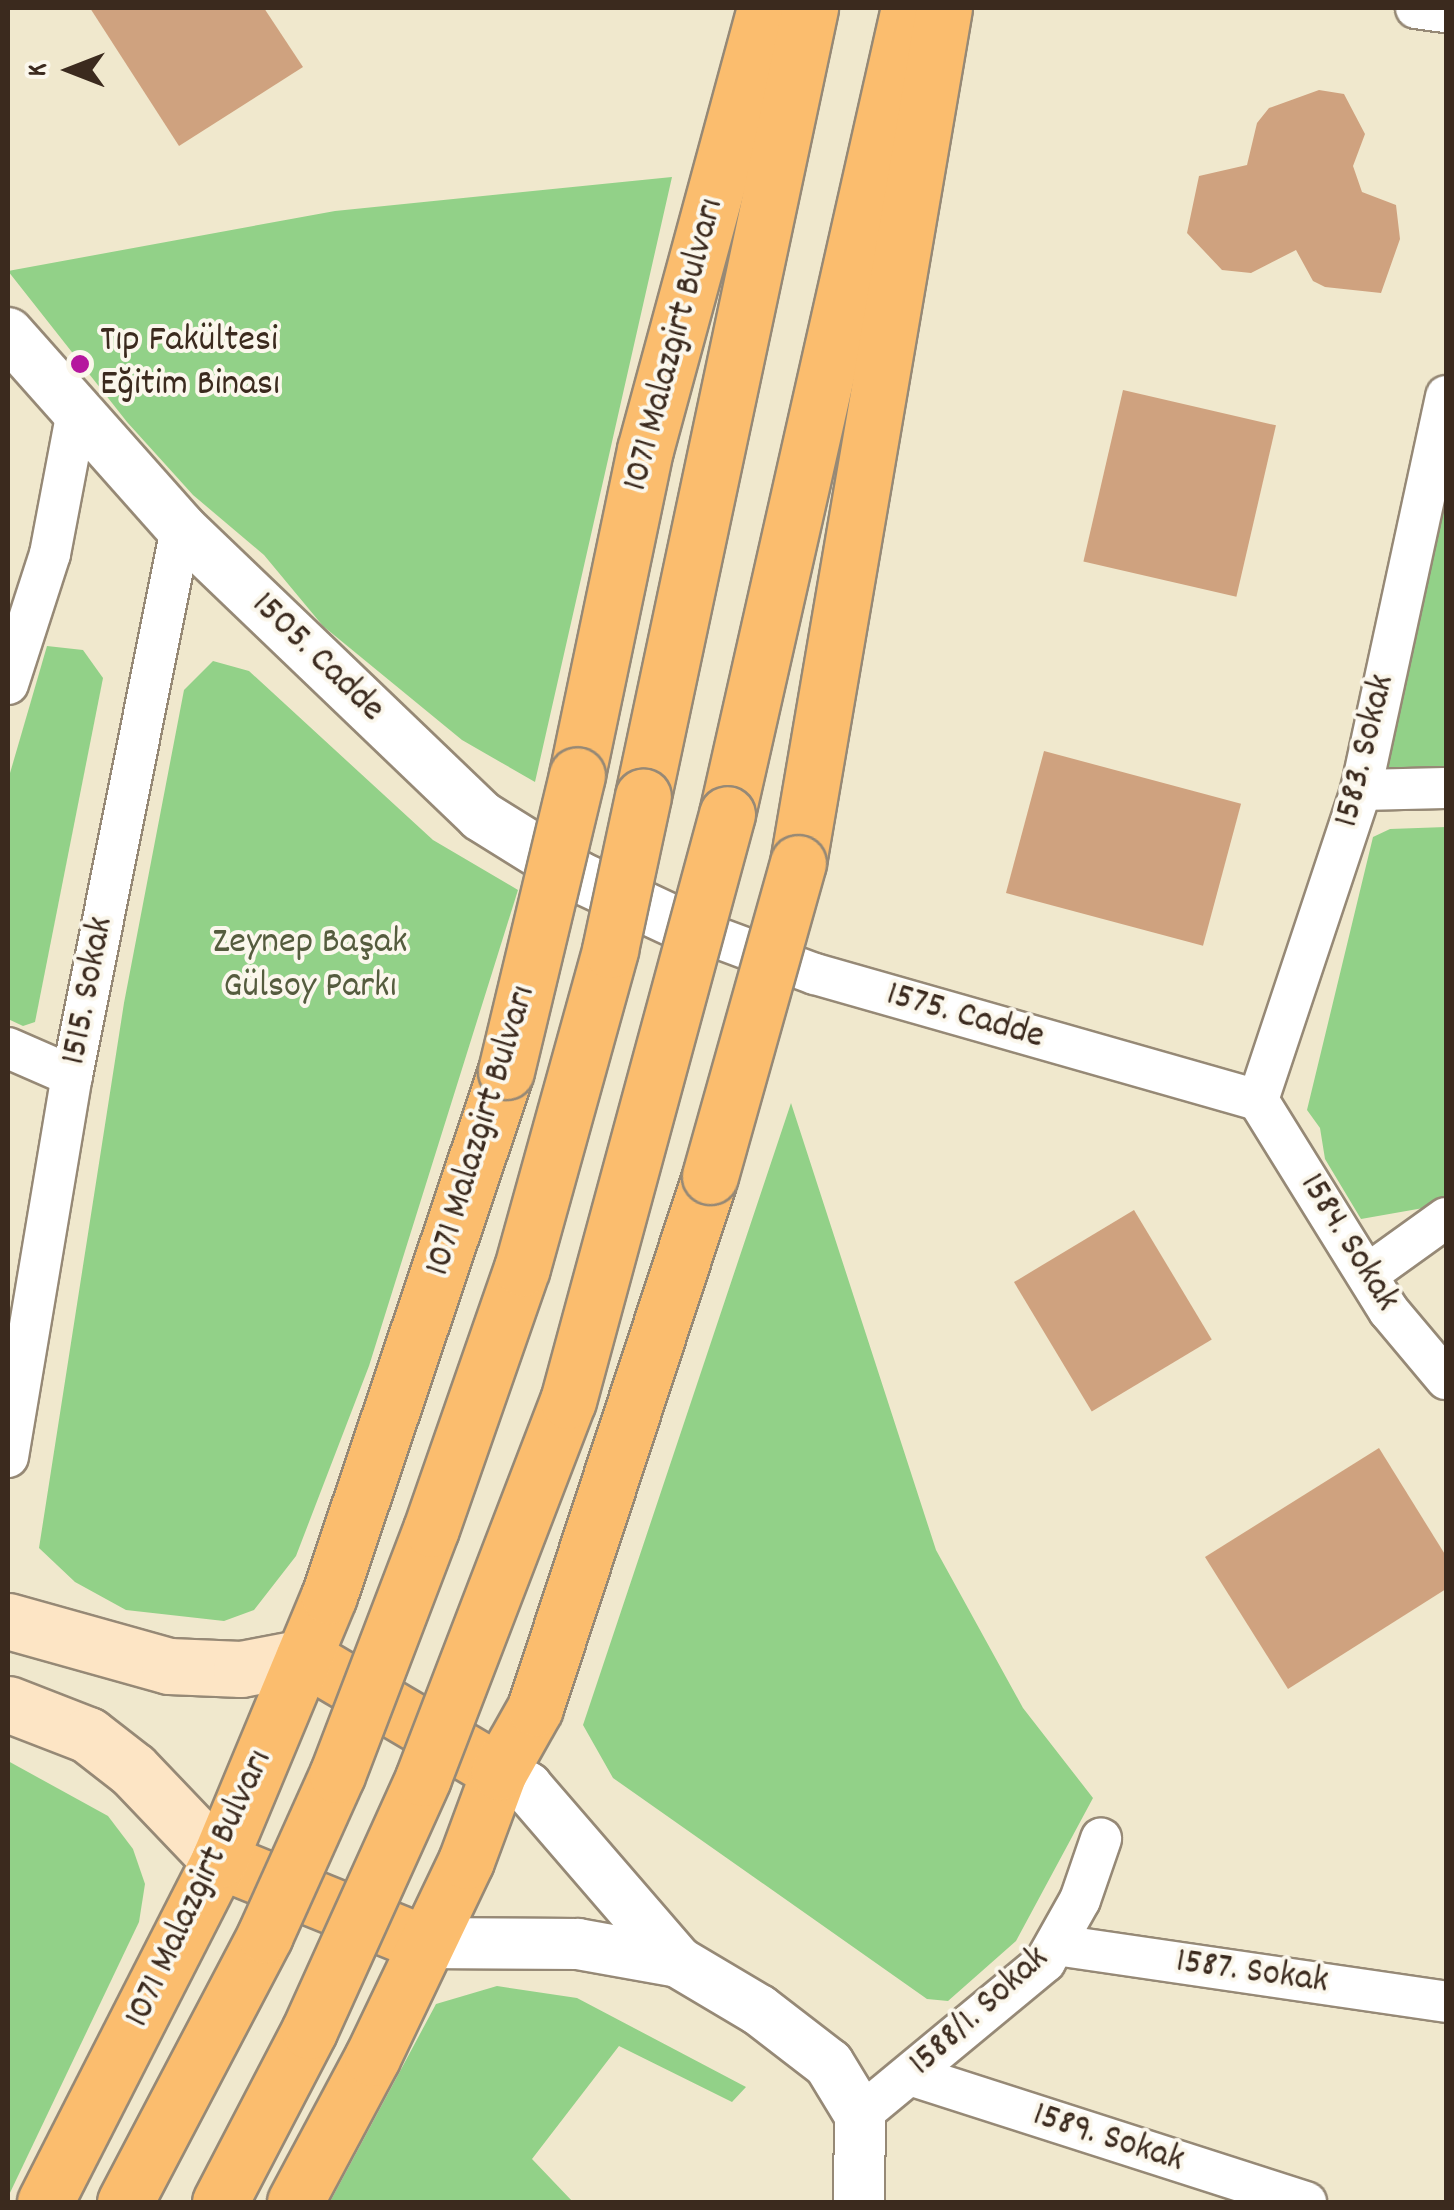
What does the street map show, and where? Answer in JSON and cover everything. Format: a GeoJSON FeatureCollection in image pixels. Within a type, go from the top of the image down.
{"type":"FeatureCollection","features":[{"type":"Feature","properties":{"kind":"main road","name":"1071 Malazgirt Bulvarı"},"geometry":{"type":"LineString","coordinates":[[45,2202],[219,1860],[304,1658],[506,1071],[577,776],[645,450],[765,8]]}},
{"type":"Feature","properties":{"kind":"main road","name":"1071 Malazgirt Bulvarı"},"geometry":{"type":"LineString","coordinates":[[126,2202],[281,1899],[337,1775],[431,1528],[522,1268],[610,950],[810,8]]}},
{"type":"Feature","properties":{"kind":"main road"},"geometry":{"type":"LineString","coordinates":[[220,2202],[309,2031],[423,1778],[568,1401],[727,814],[909,8]]}},
{"type":"Feature","properties":{"kind":"main road"},"geometry":{"type":"LineString","coordinates":[[295,2202],[466,1861],[498,1772],[536,1708],[710,1176],[798,863],[944,8]]}},
{"type":"Feature","properties":{"kind":"main road"},"geometry":{"type":"LineString","coordinates":[[8,1622],[169,1666],[240,1670],[304,1658],[498,1772]]}},
{"type":"Feature","properties":{"kind":"main road"},"geometry":{"type":"LineString","coordinates":[[8,1704],[88,1735],[133,1770],[219,1860],[424,1943]]}},
{"type":"Feature","properties":{"kind":"street"},"geometry":{"type":"LineString","coordinates":[[1416,8],[1446,12]]}},
{"type":"Feature","properties":{"kind":"street","name":"1505. Cadde"},"geometry":{"type":"LineString","coordinates":[[8,332],[76,417],[181,528],[481,816],[579,877],[676,922]]}},
{"type":"Feature","properties":{"kind":"street","name":"1583. Sokak"},"geometry":{"type":"LineString","coordinates":[[1258,1100],[1361,790],[1446,396]]}},
{"type":"Feature","properties":{"kind":"street"},"geometry":{"type":"LineString","coordinates":[[8,684],[50,554],[76,417]]}},
{"type":"Feature","properties":{"kind":"street","name":"1515. Sokak"},"geometry":{"type":"LineString","coordinates":[[8,1457],[72,1076],[181,528]]}},
{"type":"Feature","properties":{"kind":"street"},"geometry":{"type":"LineString","coordinates":[[1361,790],[1446,788]]}},
{"type":"Feature","properties":{"kind":"street","name":"1575. Cadde"},"geometry":{"type":"LineString","coordinates":[[676,922],[815,974],[1258,1100]]}},
{"type":"Feature","properties":{"kind":"street"},"geometry":{"type":"LineString","coordinates":[[8,1048],[72,1076]]}},
{"type":"Feature","properties":{"kind":"street","name":"1584. Sokak"},"geometry":{"type":"LineString","coordinates":[[1258,1100],[1389,1311],[1446,1380]]}},
{"type":"Feature","properties":{"kind":"street"},"geometry":{"type":"LineString","coordinates":[[1368,1274],[1446,1218]]}},
{"type":"Feature","properties":{"kind":"street"},"geometry":{"type":"LineString","coordinates":[[498,1772],[527,1787],[678,1962],[796,2035],[829,2064],[860,2115],[859,2202]]}},
{"type":"Feature","properties":{"kind":"street","name":"1588/1. Sokak"},"geometry":{"type":"LineString","coordinates":[[860,2115],[1030,1978],[1057,1944],[1101,1839]]}},
{"type":"Feature","properties":{"kind":"street"},"geometry":{"type":"LineString","coordinates":[[424,1943],[578,1944],[678,1962]]}},
{"type":"Feature","properties":{"kind":"street","name":"1587. Sokak"},"geometry":{"type":"LineString","coordinates":[[1057,1944],[1446,2002]]}},
{"type":"Feature","properties":{"kind":"street","name":"1589. Sokak"},"geometry":{"type":"LineString","coordinates":[[910,2075],[1306,2202]]}},
{"type":"Feature","properties":{"kind":"green space"},"geometry":{"type":"Polygon","coordinates":[[[672,177],[535,782],[462,740],[323,626],[264,555],[193,495],[127,422],[8,271],[335,211],[672,177]]]}},
{"type":"Feature","properties":{"kind":"green space"},"geometry":{"type":"Polygon","coordinates":[[[1446,489],[1446,777],[1389,771],[1387,752],[1446,489]]]}},
{"type":"Feature","properties":{"kind":"green space"},"geometry":{"type":"Polygon","coordinates":[[[47,646],[83,650],[103,678],[35,1022],[23,1026],[8,1019],[8,780],[47,646]]]}},
{"type":"Feature","properties":{"kind":"green space","name":"Zeynep Başak Gülsoy Parkı"},"geometry":{"type":"Polygon","coordinates":[[[213,661],[249,671],[433,840],[518,890],[369,1366],[296,1556],[254,1610],[224,1621],[126,1610],[75,1582],[39,1548],[124,1003],[184,690],[213,661]]]}},
{"type":"Feature","properties":{"kind":"green space"},"geometry":{"type":"Polygon","coordinates":[[[1446,827],[1446,1204],[1361,1219],[1325,1159],[1320,1128],[1307,1110],[1373,837],[1390,829],[1446,827]]]}},
{"type":"Feature","properties":{"kind":"green space"},"geometry":{"type":"Polygon","coordinates":[[[791,1103],[936,1550],[1023,1708],[1093,1798],[1016,1941],[948,2001],[927,1999],[613,1778],[583,1725],[791,1103]]]}},
{"type":"Feature","properties":{"kind":"green space"},"geometry":{"type":"Polygon","coordinates":[[[8,1761],[108,1816],[133,1849],[145,1884],[139,1922],[8,2197],[8,1761]]]}},
{"type":"Feature","properties":{"kind":"green space"},"geometry":{"type":"Polygon","coordinates":[[[497,1986],[577,1998],[746,2087],[732,2102],[619,2046],[532,2159],[573,2202],[330,2202],[436,2004],[497,1986]]]}},
{"type":"Feature","properties":{"kind":"building"},"geometry":{"type":"Polygon","coordinates":[[[90,8],[264,8],[303,67],[179,146],[90,8]]]}},
{"type":"Feature","properties":{"kind":"building"},"geometry":{"type":"Polygon","coordinates":[[[1319,90],[1344,94],[1365,134],[1353,166],[1362,192],[1396,205],[1400,239],[1381,293],[1325,287],[1313,281],[1296,250],[1251,273],[1222,270],[1187,233],[1199,176],[1247,165],[1257,123],[1269,108],[1319,90]]]}},
{"type":"Feature","properties":{"kind":"building"},"geometry":{"type":"Polygon","coordinates":[[[1123,390],[1276,425],[1236,597],[1083,561],[1123,390]]]}},
{"type":"Feature","properties":{"kind":"building"},"geometry":{"type":"Polygon","coordinates":[[[1044,751],[1241,804],[1203,946],[1006,893],[1044,751]]]}},
{"type":"Feature","properties":{"kind":"building"},"geometry":{"type":"Polygon","coordinates":[[[1134,1210],[1212,1339],[1092,1412],[1014,1282],[1134,1210]]]}},
{"type":"Feature","properties":{"kind":"building"},"geometry":{"type":"Polygon","coordinates":[[[1379,1448],[1446,1556],[1446,1589],[1288,1689],[1205,1557],[1379,1448]]]}},
{"type":"Feature","properties":{"kind":"place","name":"Tıp Fakültesi Eğitim Binası"},"geometry":{"type":"Point","coordinates":[80,364]}}]}
